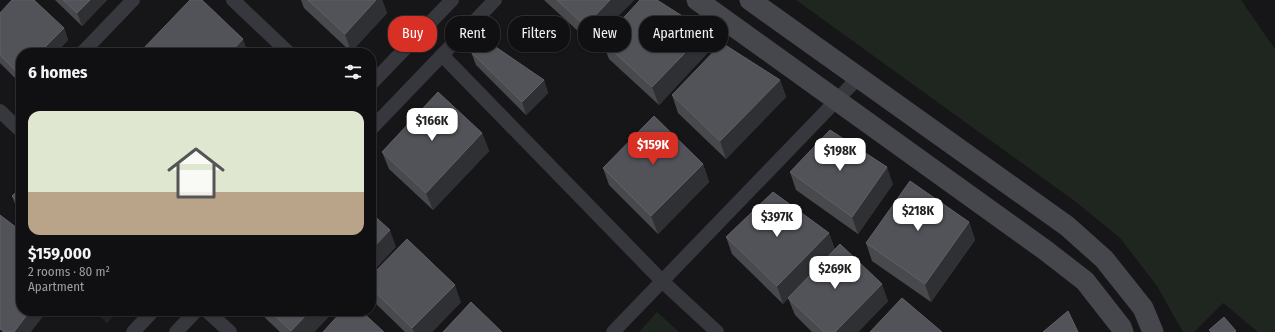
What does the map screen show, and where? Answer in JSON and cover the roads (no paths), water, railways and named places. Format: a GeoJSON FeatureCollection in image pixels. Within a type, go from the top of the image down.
{"type":"FeatureCollection","features":[{"type":"Feature","properties":{"kind":"street"},"geometry":{"type":"LineString","coordinates":[[87,48],[133,0]]}},
{"type":"Feature","properties":{"kind":"street"},"geometry":{"type":"LineString","coordinates":[[233,0],[284,48]]}},
{"type":"Feature","properties":{"kind":"street"},"geometry":{"type":"LineString","coordinates":[[376,79],[452,0]]}},
{"type":"Feature","properties":{"kind":"street"},"geometry":{"type":"LineString","coordinates":[[376,124],[495,0]]}},
{"type":"Feature","properties":{"kind":"street"},"geometry":{"type":"LineString","coordinates":[[697,0],[1039,246],[1085,281],[1123,332]]}},
{"type":"Feature","properties":{"kind":"street"},"geometry":{"type":"LineString","coordinates":[[750,0],[1067,226],[1104,259],[1143,308],[1154,332]]}},
{"type":"Feature","properties":{"kind":"street"},"geometry":{"type":"LineString","coordinates":[[442,55],[662,281],[717,332]]}},
{"type":"Feature","properties":{"kind":"street"},"geometry":{"type":"LineString","coordinates":[[613,332],[859,77]]}},
{"type":"Feature","properties":{"kind":"street"},"geometry":{"type":"LineString","coordinates":[[0,111],[16,122]]}},
{"type":"Feature","properties":{"kind":"street"},"geometry":{"type":"LineString","coordinates":[[133,332],[149,316]]}},
{"type":"Feature","properties":{"kind":"street"},"geometry":{"type":"LineString","coordinates":[[176,332],[191,316]]}},
{"type":"Feature","properties":{"kind":"street"},"geometry":{"type":"LineString","coordinates":[[213,316],[230,332]]}}]}
